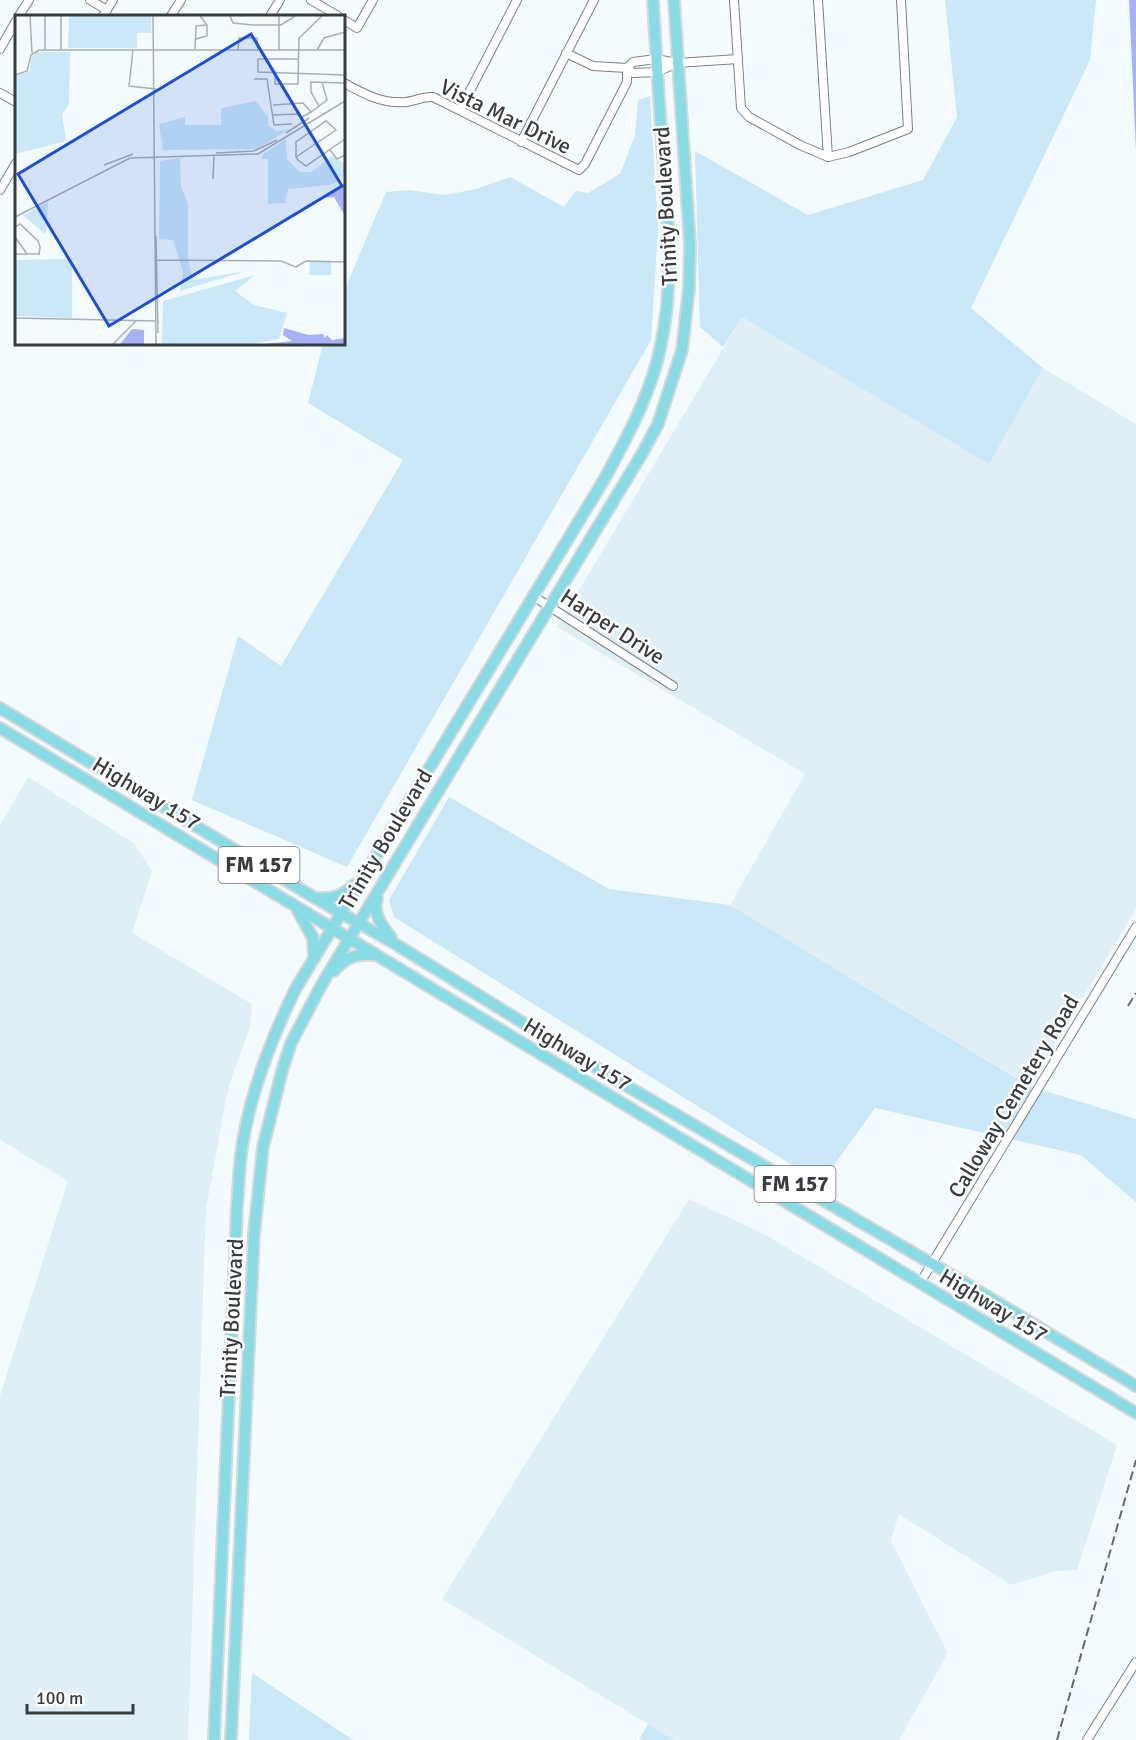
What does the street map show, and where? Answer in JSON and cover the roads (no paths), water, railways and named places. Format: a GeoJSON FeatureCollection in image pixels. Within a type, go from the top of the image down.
{"type":"FeatureCollection","features":[{"type":"Feature","properties":{"kind":"main road","name":"Trinity Boulevard"},"geometry":{"type":"LineString","coordinates":[[214,1740],[233,1272],[242,1142],[253,1094],[282,1018],[314,957],[533,596],[634,424],[655,369],[670,286],[669,231],[653,0]]}},
{"type":"Feature","properties":{"kind":"main road","name":"Trinity Boulevard"},"geometry":{"type":"LineString","coordinates":[[231,1740],[252,1274],[263,1147],[276,1094],[291,1043],[322,984],[643,452],[657,424],[679,359],[686,325],[689,288],[690,245],[674,0]]}},
{"type":"Feature","properties":{"kind":"main road","name":"Highway 157"},"geometry":{"type":"LineString","coordinates":[[0,708],[315,898],[359,922],[598,1069],[1136,1386]]}},
{"type":"Feature","properties":{"kind":"main road","name":"Highway 157"},"geometry":{"type":"LineString","coordinates":[[0,728],[1136,1413]]}},
{"type":"Feature","properties":{"kind":"main road"},"geometry":{"type":"LineString","coordinates":[[428,769],[444,779]]}},
{"type":"Feature","properties":{"kind":"main road"},"geometry":{"type":"LineString","coordinates":[[315,898],[333,898],[346,893],[363,877]]}},
{"type":"Feature","properties":{"kind":"main road"},"geometry":{"type":"LineString","coordinates":[[378,890],[375,912],[381,925],[397,945]]}},
{"type":"Feature","properties":{"kind":"main road"},"geometry":{"type":"LineString","coordinates":[[295,906],[313,938],[314,957]]}},
{"type":"Feature","properties":{"kind":"main road"},"geometry":{"type":"LineString","coordinates":[[322,984],[344,960],[357,954],[379,955]]}},
{"type":"Feature","properties":{"kind":"main road"},"geometry":{"type":"LineString","coordinates":[[589,1084],[598,1069]]}},
{"type":"Feature","properties":{"kind":"main road"},"geometry":{"type":"LineString","coordinates":[[233,1272],[252,1274]]}},
{"type":"Feature","properties":{"kind":"main road"},"geometry":{"type":"LineString","coordinates":[[222,1524],[241,1524]]}},
{"type":"Feature","properties":{"kind":"street"},"geometry":{"type":"LineString","coordinates":[[20,15],[29,0]]}},
{"type":"Feature","properties":{"kind":"street"},"geometry":{"type":"LineString","coordinates":[[90,0],[105,13],[113,0]]}},
{"type":"Feature","properties":{"kind":"street"},"geometry":{"type":"LineString","coordinates":[[172,15],[180,0]]}},
{"type":"Feature","properties":{"kind":"street"},"geometry":{"type":"LineString","coordinates":[[271,15],[280,0]]}},
{"type":"Feature","properties":{"kind":"street"},"geometry":{"type":"LineString","coordinates":[[311,0],[336,15]]}},
{"type":"Feature","properties":{"kind":"street"},"geometry":{"type":"LineString","coordinates":[[345,21],[357,28],[373,0]]}},
{"type":"Feature","properties":{"kind":"street"},"geometry":{"type":"LineString","coordinates":[[460,110],[517,0]]}},
{"type":"Feature","properties":{"kind":"street"},"geometry":{"type":"LineString","coordinates":[[521,142],[594,0]]}},
{"type":"Feature","properties":{"kind":"street"},"geometry":{"type":"LineString","coordinates":[[734,0],[741,108],[749,117],[789,140],[828,157],[849,152],[908,129],[901,0]]}},
{"type":"Feature","properties":{"kind":"street"},"geometry":{"type":"LineString","coordinates":[[818,0],[828,157]]}},
{"type":"Feature","properties":{"kind":"street"},"geometry":{"type":"LineString","coordinates":[[0,49],[15,23]]}},
{"type":"Feature","properties":{"kind":"street"},"geometry":{"type":"LineString","coordinates":[[566,53],[600,68],[627,68],[633,73],[657,72],[677,63]]}},
{"type":"Feature","properties":{"kind":"street"},"geometry":{"type":"LineString","coordinates":[[627,68],[633,62],[656,59],[677,63],[738,59]]}},
{"type":"Feature","properties":{"kind":"street","name":"Vista Mar Drive"},"geometry":{"type":"LineString","coordinates":[[345,83],[381,101],[408,102],[424,96],[433,97],[579,170],[585,164],[627,82],[627,68]]}},
{"type":"Feature","properties":{"kind":"street"},"geometry":{"type":"LineString","coordinates":[[0,93],[15,101]]}},
{"type":"Feature","properties":{"kind":"street"},"geometry":{"type":"LineString","coordinates":[[0,190],[15,165]]}},
{"type":"Feature","properties":{"kind":"street","name":"Harper Drive"},"geometry":{"type":"LineString","coordinates":[[533,596],[673,686]]}},
{"type":"Feature","properties":{"kind":"street","name":"Calloway Cemetery Road"},"geometry":{"type":"LineString","coordinates":[[920,1283],[1136,927]]}},
{"type":"Feature","properties":{"kind":"street"},"geometry":{"type":"LineString","coordinates":[[1087,1740],[1136,1662]]}},
{"type":"Feature","properties":{"kind":"water"},"geometry":{"type":"Polygon","coordinates":[[[1129,0],[1136,0],[1136,150],[1129,0]]]}},
{"type":"Feature","properties":{"kind":"railway"},"geometry":{"type":"LineString","coordinates":[[1128,1006],[1136,993]]}},
{"type":"Feature","properties":{"kind":"railway"},"geometry":{"type":"LineString","coordinates":[[1057,1740],[1136,1460]]}}]}
